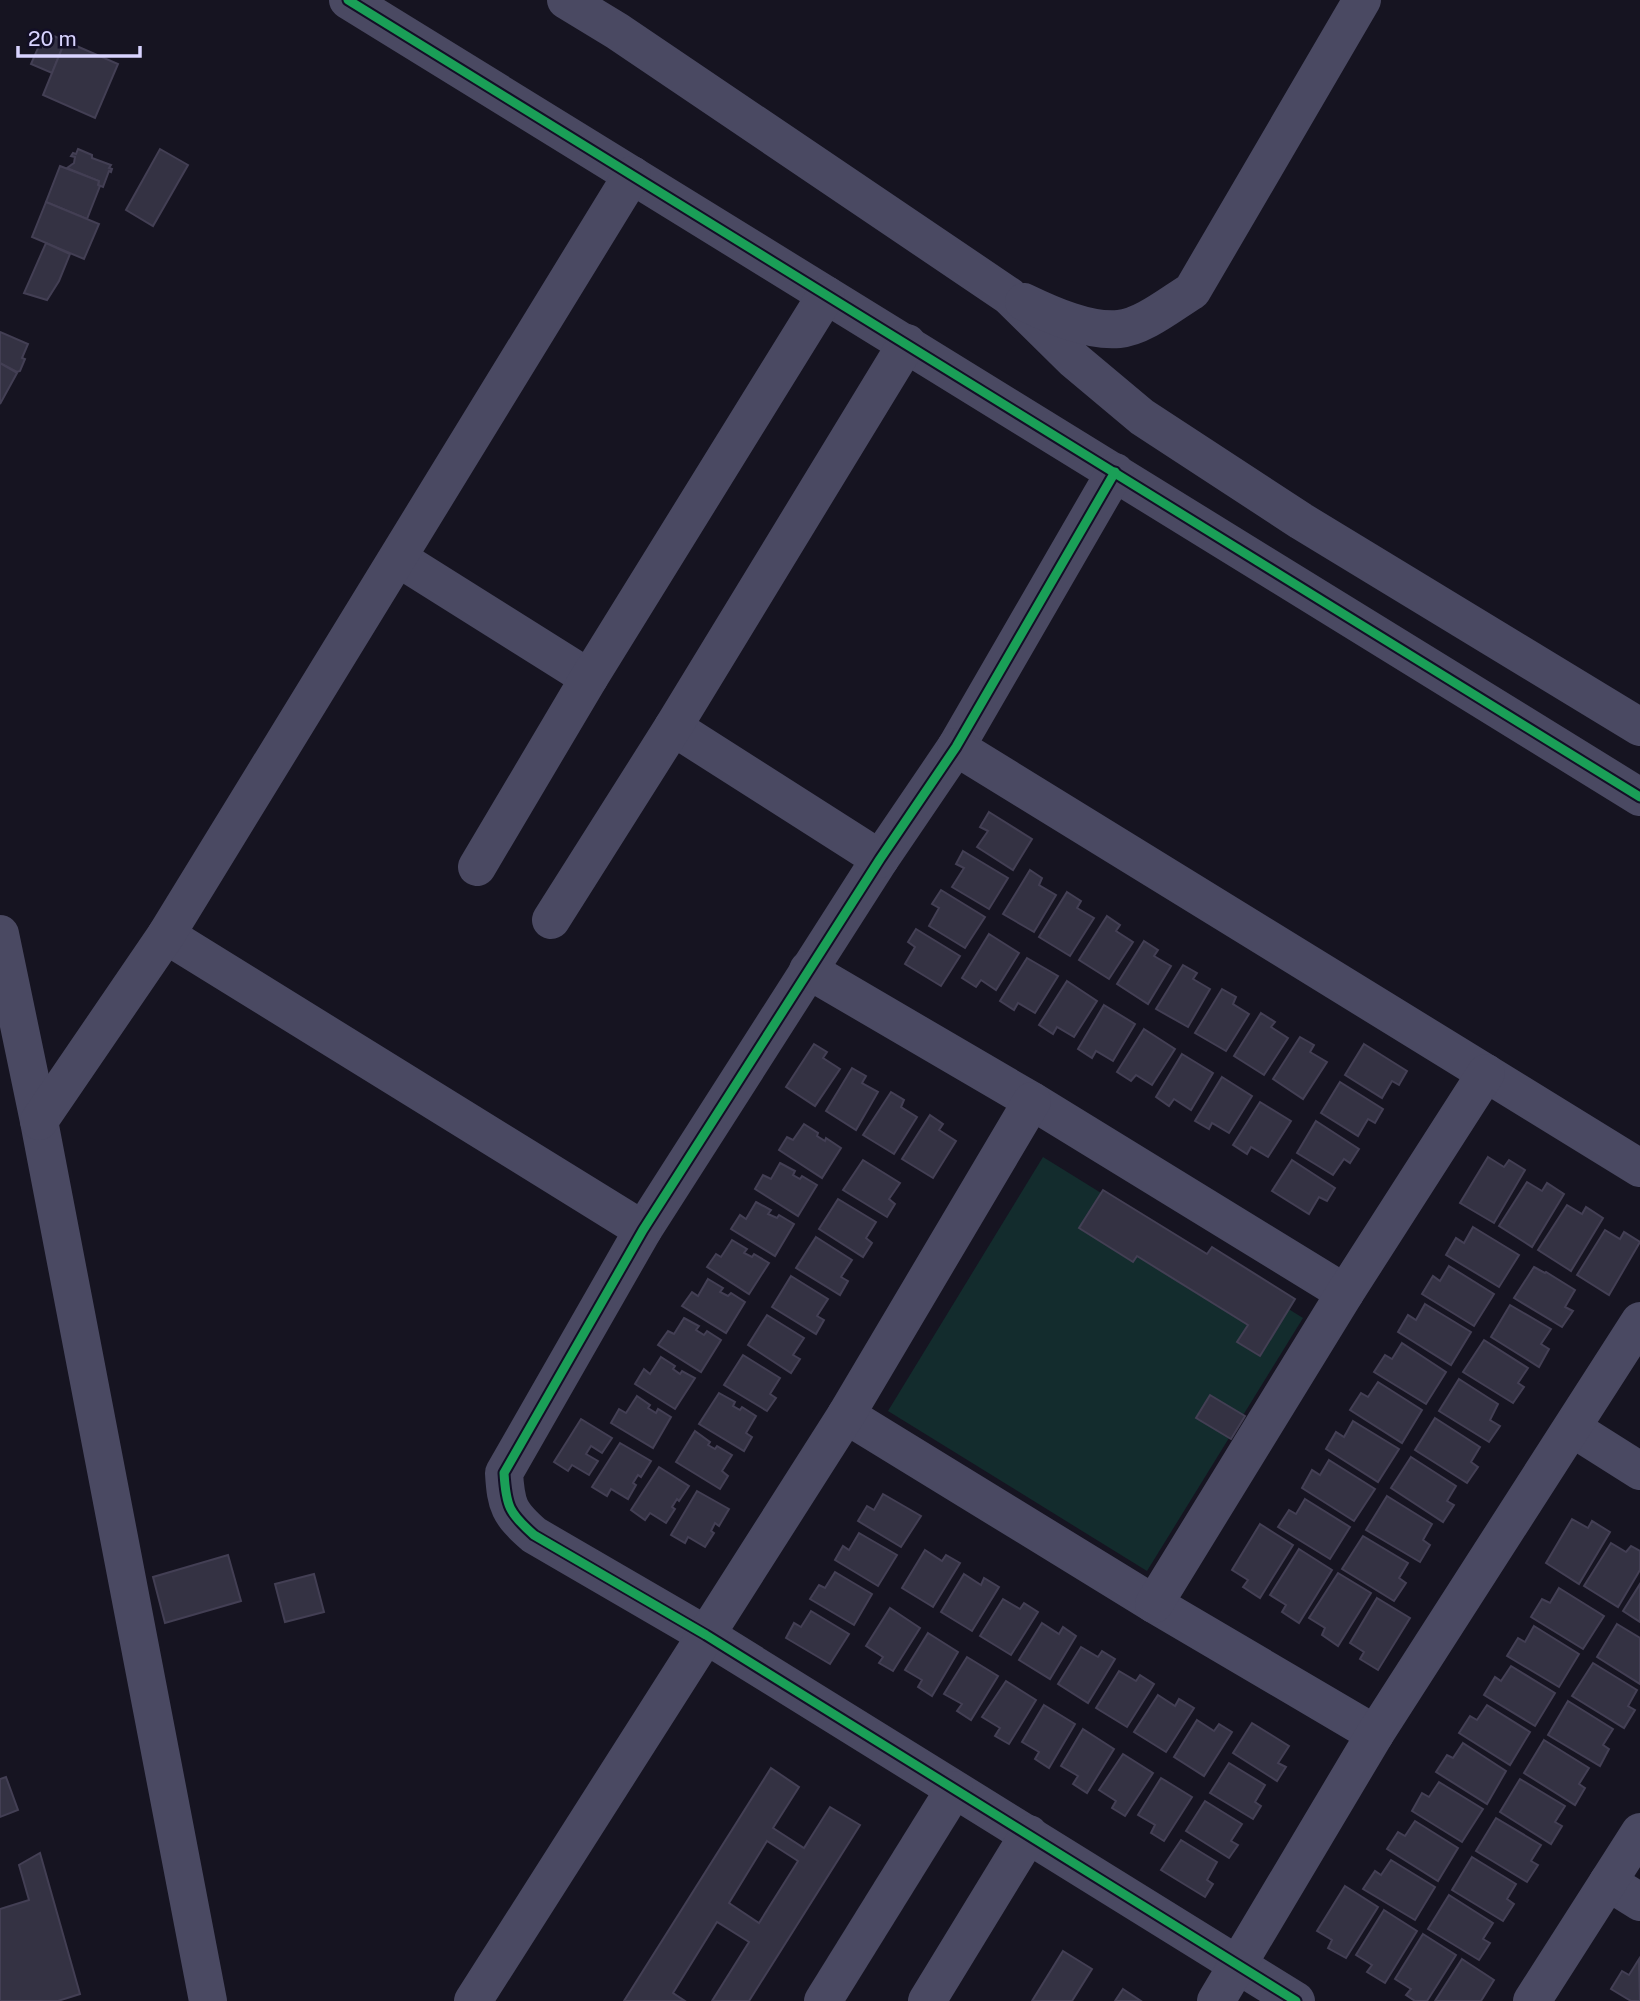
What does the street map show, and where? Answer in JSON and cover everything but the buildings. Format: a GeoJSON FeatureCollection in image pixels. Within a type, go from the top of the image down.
{"type":"FeatureCollection","features":[{"type":"Feature","properties":{"kind":"street"},"geometry":{"type":"LineString","coordinates":[[348,0],[1640,797]]}},
{"type":"Feature","properties":{"kind":"street"},"geometry":{"type":"LineString","coordinates":[[566,0],[617,31],[1009,296],[1054,316],[1099,328],[1121,329],[1148,318],[1192,290],[1362,0]]}},
{"type":"Feature","properties":{"kind":"street"},"geometry":{"type":"LineString","coordinates":[[39,1121],[166,935],[632,175]]}},
{"type":"Feature","properties":{"kind":"street"},"geometry":{"type":"LineString","coordinates":[[477,867],[589,678],[826,295]]}},
{"type":"Feature","properties":{"kind":"street"},"geometry":{"type":"LineString","coordinates":[[1009,296],[1074,360],[1142,417],[1301,521],[1640,727]]}},
{"type":"Feature","properties":{"kind":"street"},"geometry":{"type":"LineString","coordinates":[[551,920],[673,727],[907,343]]}},
{"type":"Feature","properties":{"kind":"street"},"geometry":{"type":"LineString","coordinates":[[1115,472],[956,747],[808,970],[643,1230],[504,1473],[507,1504],[516,1519],[534,1535],[706,1635],[1296,2001]]}},
{"type":"Feature","properties":{"kind":"street"},"geometry":{"type":"LineString","coordinates":[[398,558],[589,678]]}},
{"type":"Feature","properties":{"kind":"street"},"geometry":{"type":"LineString","coordinates":[[673,727],[880,859]]}},
{"type":"Feature","properties":{"kind":"street"},"geometry":{"type":"LineString","coordinates":[[956,747],[1640,1168]]}},
{"type":"Feature","properties":{"kind":"street"},"geometry":{"type":"LineString","coordinates":[[0,934],[39,1121],[208,2001]]}},
{"type":"Feature","properties":{"kind":"street"},"geometry":{"type":"LineString","coordinates":[[166,935],[643,1230]]}},
{"type":"Feature","properties":{"kind":"street"},"geometry":{"type":"LineString","coordinates":[[808,970],[1032,1101],[1345,1293]]}},
{"type":"Feature","properties":{"kind":"street"},"geometry":{"type":"LineString","coordinates":[[1154,1604],[1345,1293],[1486,1073]]}},
{"type":"Feature","properties":{"kind":"street"},"geometry":{"type":"LineString","coordinates":[[473,2001],[846,1415],[1032,1101]]}},
{"type":"Feature","properties":{"kind":"street"},"geometry":{"type":"LineString","coordinates":[[1216,2001],[1375,1734],[1640,1321]]}},
{"type":"Feature","properties":{"kind":"street"},"geometry":{"type":"LineString","coordinates":[[846,1415],[1154,1604],[1375,1734]]}},
{"type":"Feature","properties":{"kind":"street"},"geometry":{"type":"LineString","coordinates":[[1572,1428],[1640,1471]]}},
{"type":"Feature","properties":{"kind":"street"},"geometry":{"type":"LineString","coordinates":[[823,2001],[954,1790]]}},
{"type":"Feature","properties":{"kind":"street"},"geometry":{"type":"LineString","coordinates":[[1532,2001],[1640,1832]]}},
{"type":"Feature","properties":{"kind":"street"},"geometry":{"type":"LineString","coordinates":[[927,2001],[1029,1835]]}},
{"type":"Feature","properties":{"kind":"street"},"geometry":{"type":"LineString","coordinates":[[1608,1882],[1640,1902]]}},
{"type":"Feature","properties":{"kind":"green space"},"geometry":{"type":"Polygon","coordinates":[[[1043,1157],[1303,1318],[1147,1571],[888,1411],[1043,1157]]]}},
{"type":"Feature","properties":{"kind":"cycle path"},"geometry":{"type":"LineString","coordinates":[[348,0],[1640,797]]}},
{"type":"Feature","properties":{"kind":"cycle path"},"geometry":{"type":"LineString","coordinates":[[1115,472],[956,747],[880,859],[643,1230],[504,1473],[505,1484],[510,1508],[534,1535],[706,1635],[1296,2001]]}}]}
